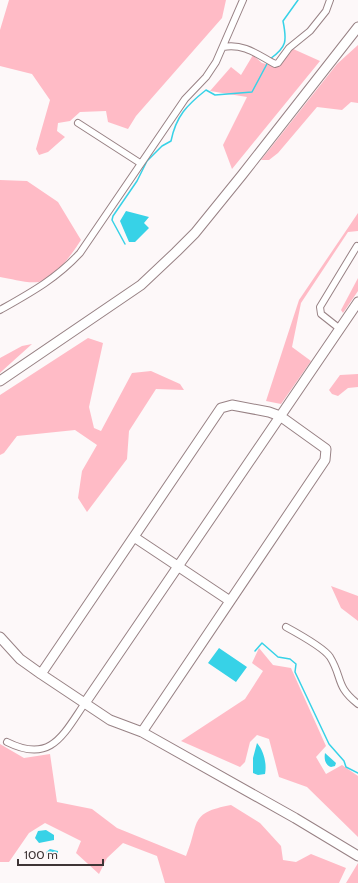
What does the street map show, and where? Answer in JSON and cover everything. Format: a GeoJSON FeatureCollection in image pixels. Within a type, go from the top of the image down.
{"type":"FeatureCollection","features":[{"type":"Feature","properties":{"kind":"street"},"geometry":{"type":"LineString","coordinates":[[0,310],[39,288],[65,270],[80,254],[140,163],[185,99],[206,77],[223,47],[243,0]]}},
{"type":"Feature","properties":{"kind":"street"},"geometry":{"type":"LineString","coordinates":[[223,47],[234,45],[243,47],[275,64],[278,63],[289,48],[310,31],[326,11],[330,0]]}},
{"type":"Feature","properties":{"kind":"street"},"geometry":{"type":"LineString","coordinates":[[0,381],[141,285],[176,252],[195,233],[358,27]]}},
{"type":"Feature","properties":{"kind":"street"},"geometry":{"type":"LineString","coordinates":[[78,123],[140,163]]}},
{"type":"Feature","properties":{"kind":"street"},"geometry":{"type":"LineString","coordinates":[[340,329],[322,314],[320,307],[358,246]]}},
{"type":"Feature","properties":{"kind":"street"},"geometry":{"type":"LineString","coordinates":[[7,742],[22,750],[38,749],[53,745],[65,732],[358,302]]}},
{"type":"Feature","properties":{"kind":"street"},"geometry":{"type":"LineString","coordinates":[[41,674],[221,408],[232,405],[269,412],[280,416],[326,449],[325,460],[142,732]]}},
{"type":"Feature","properties":{"kind":"street"},"geometry":{"type":"LineString","coordinates":[[134,537],[230,601]]}},
{"type":"Feature","properties":{"kind":"street"},"geometry":{"type":"LineString","coordinates":[[286,627],[329,655],[334,664],[341,687],[347,696],[358,704]]}},
{"type":"Feature","properties":{"kind":"street"},"geometry":{"type":"LineString","coordinates":[[0,636],[20,659],[110,720],[142,732],[295,818],[358,856]]}},
{"type":"Feature","properties":{"kind":"shaded area"},"geometry":{"type":"Polygon","coordinates":[[[9,0],[226,0],[222,18],[136,116],[128,129],[108,122],[106,111],[80,112],[70,121],[58,123],[57,131],[65,137],[48,152],[39,155],[36,149],[50,100],[32,74],[0,66],[0,30],[9,0]]]}},
{"type":"Feature","properties":{"kind":"shaded area"},"geometry":{"type":"Polygon","coordinates":[[[358,45],[358,103],[351,102],[342,110],[317,107],[278,153],[269,160],[261,160],[337,64],[358,45]]]}},
{"type":"Feature","properties":{"kind":"shaded area"},"geometry":{"type":"Polygon","coordinates":[[[291,48],[320,61],[232,169],[223,145],[247,97],[210,91],[231,67],[241,75],[253,55],[262,63],[278,67],[291,48]]]}},
{"type":"Feature","properties":{"kind":"shaded area"},"geometry":{"type":"Polygon","coordinates":[[[0,180],[27,181],[58,202],[81,240],[59,269],[48,279],[38,282],[28,282],[0,277],[0,180]]]}},
{"type":"Feature","properties":{"kind":"shaded area"},"geometry":{"type":"Polygon","coordinates":[[[358,213],[358,231],[348,232],[301,303],[292,347],[311,361],[281,404],[266,401],[299,300],[358,213]]]}},
{"type":"Feature","properties":{"kind":"shaded area"},"geometry":{"type":"Polygon","coordinates":[[[358,278],[358,291],[343,313],[341,310],[358,278]]]}},
{"type":"Feature","properties":{"kind":"shaded area"},"geometry":{"type":"Polygon","coordinates":[[[88,338],[103,343],[89,407],[94,428],[101,431],[132,373],[151,371],[180,384],[184,390],[156,389],[129,431],[127,459],[87,512],[78,498],[82,471],[97,445],[75,430],[17,436],[4,453],[0,455],[0,395],[88,338]]]}},
{"type":"Feature","properties":{"kind":"shaded area"},"geometry":{"type":"Polygon","coordinates":[[[32,344],[0,373],[0,358],[22,346],[32,344]]]}},
{"type":"Feature","properties":{"kind":"shaded area"},"geometry":{"type":"Polygon","coordinates":[[[358,374],[358,387],[348,388],[338,396],[332,394],[329,390],[340,375],[358,374]]]}},
{"type":"Feature","properties":{"kind":"shaded area"},"geometry":{"type":"Polygon","coordinates":[[[331,586],[358,596],[358,621],[341,608],[331,586]]]}},
{"type":"Feature","properties":{"kind":"shaded area"},"geometry":{"type":"Polygon","coordinates":[[[259,648],[273,665],[291,668],[326,746],[316,757],[326,774],[342,765],[358,776],[358,837],[307,787],[279,777],[269,739],[257,735],[250,742],[245,762],[240,767],[181,741],[245,699],[263,671],[252,663],[259,648]]]}},
{"type":"Feature","properties":{"kind":"shaded area"},"geometry":{"type":"Polygon","coordinates":[[[0,744],[24,758],[50,754],[57,802],[92,809],[117,828],[186,856],[195,827],[202,816],[217,808],[231,805],[260,823],[281,846],[283,860],[296,862],[311,854],[346,868],[339,883],[165,883],[157,856],[123,843],[107,858],[99,874],[76,853],[81,841],[45,823],[29,833],[9,862],[0,862],[0,744]]]}},
{"type":"Feature","properties":{"kind":"shaded area"},"geometry":{"type":"Polygon","coordinates":[[[358,863],[358,883],[346,883],[358,863]]]}},
{"type":"Feature","properties":{"kind":"water"},"geometry":{"type":"Polygon","coordinates":[[[126,211],[149,217],[144,223],[149,228],[135,242],[129,242],[120,221],[126,211]]]}},
{"type":"Feature","properties":{"kind":"water"},"geometry":{"type":"Polygon","coordinates":[[[219,648],[247,667],[236,682],[208,663],[219,648]]]}},
{"type":"Feature","properties":{"kind":"water"},"geometry":{"type":"Polygon","coordinates":[[[257,743],[263,754],[266,766],[265,774],[258,775],[253,773],[253,758],[257,743]]]}},
{"type":"Feature","properties":{"kind":"water"},"geometry":{"type":"Polygon","coordinates":[[[325,753],[336,763],[335,766],[331,767],[326,763],[325,753]]]}},
{"type":"Feature","properties":{"kind":"water"},"geometry":{"type":"Polygon","coordinates":[[[46,830],[54,835],[54,840],[39,843],[35,838],[38,831],[46,830]]]}},
{"type":"Feature","properties":{"kind":"water"},"geometry":{"type":"Polygon","coordinates":[[[50,849],[58,851],[58,853],[55,856],[47,855],[46,852],[50,849]]]}},
{"type":"Feature","properties":{"kind":"waterway"},"geometry":{"type":"LineString","coordinates":[[270,59],[283,47],[285,39],[283,21],[298,0]]}},
{"type":"Feature","properties":{"kind":"waterway"},"geometry":{"type":"LineString","coordinates":[[125,244],[112,220],[113,216],[137,181],[147,161],[162,146],[171,141],[173,132],[183,112],[206,90],[215,95],[252,92],[268,62]]}},
{"type":"Feature","properties":{"kind":"waterway"},"geometry":{"type":"LineString","coordinates":[[255,651],[262,643],[278,657],[290,659],[296,664],[295,672],[329,744],[344,761],[346,767],[358,773]]}}]}
